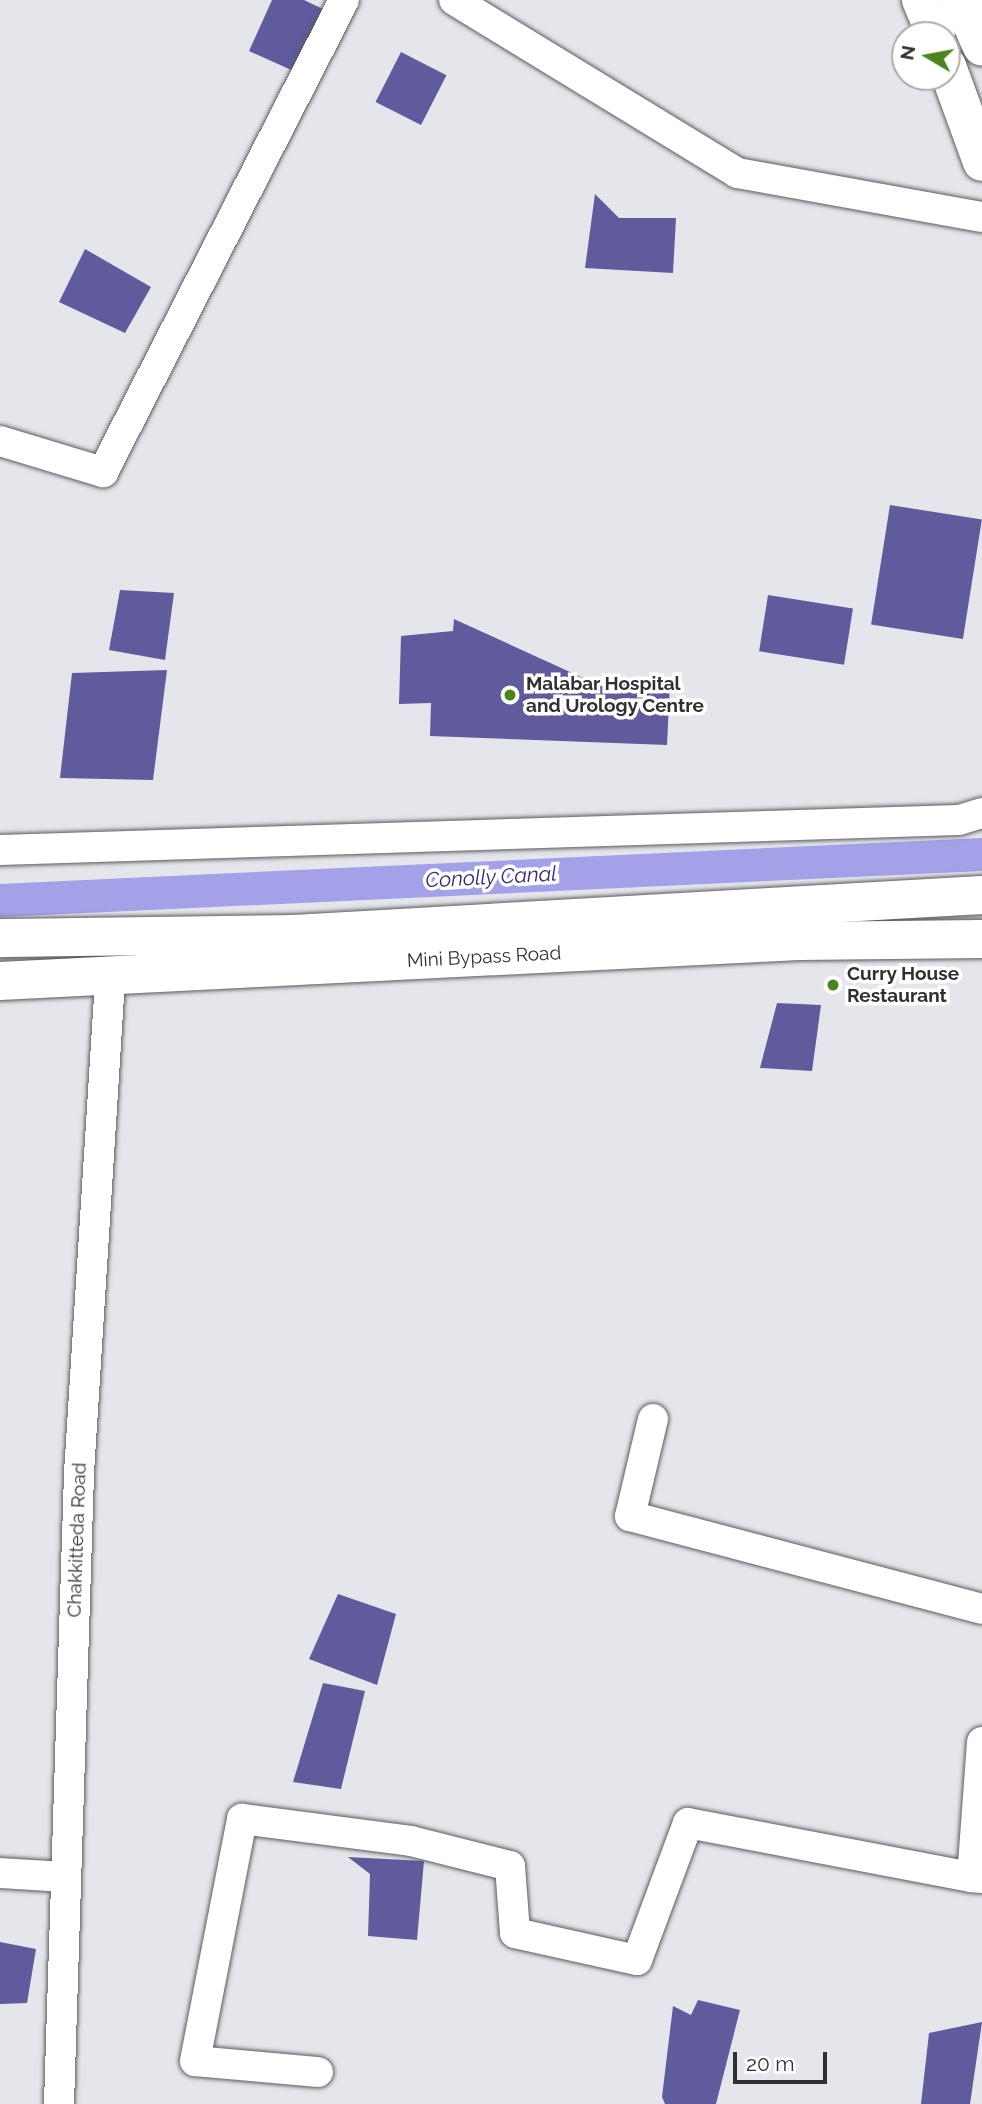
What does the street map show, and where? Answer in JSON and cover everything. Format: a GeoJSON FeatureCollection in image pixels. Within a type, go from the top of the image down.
{"type":"FeatureCollection","features":[{"type":"Feature","properties":{"kind":"main road"},"geometry":{"type":"LineString","coordinates":[[921,0],[930,21]]}},
{"type":"Feature","properties":{"kind":"main road"},"geometry":{"type":"LineString","coordinates":[[961,0],[982,47]]}},
{"type":"Feature","properties":{"kind":"main road"},"geometry":{"type":"LineString","coordinates":[[956,91],[982,162]]}},
{"type":"Feature","properties":{"kind":"main road"},"geometry":{"type":"LineString","coordinates":[[0,938],[308,933],[982,895]]}},
{"type":"Feature","properties":{"kind":"main road","name":"Mini Bypass Road"},"geometry":{"type":"LineString","coordinates":[[0,981],[799,941],[975,939]]}},
{"type":"Feature","properties":{"kind":"street"},"geometry":{"type":"LineString","coordinates":[[0,441],[103,472],[344,0]]}},
{"type":"Feature","properties":{"kind":"street"},"geometry":{"type":"LineString","coordinates":[[454,0],[737,173],[982,217]]}},
{"type":"Feature","properties":{"kind":"street"},"geometry":{"type":"LineString","coordinates":[[0,850],[959,820],[982,813]]}},
{"type":"Feature","properties":{"kind":"street","name":"Chakkitteda Road"},"geometry":{"type":"LineString","coordinates":[[59,2104],[79,1473],[110,976]]}},
{"type":"Feature","properties":{"kind":"street"},"geometry":{"type":"LineString","coordinates":[[653,1419],[630,1516],[982,1609]]}},
{"type":"Feature","properties":{"kind":"street"},"geometry":{"type":"LineString","coordinates":[[318,2072],[195,2061],[242,1819],[411,1841],[510,1867],[515,1934],[637,1960],[688,1823],[977,1878],[982,1742]]}},
{"type":"Feature","properties":{"kind":"street"},"geometry":{"type":"LineString","coordinates":[[0,1873],[66,1877]]}},
{"type":"Feature","properties":{"kind":"building"},"geometry":{"type":"Polygon","coordinates":[[[272,0],[304,0],[327,11],[298,73],[249,51],[272,0]]]}},
{"type":"Feature","properties":{"kind":"building"},"geometry":{"type":"Polygon","coordinates":[[[401,52],[446,75],[421,125],[376,102],[401,52]]]}},
{"type":"Feature","properties":{"kind":"building"},"geometry":{"type":"Polygon","coordinates":[[[595,194],[619,218],[676,218],[673,273],[585,268],[595,194]]]}},
{"type":"Feature","properties":{"kind":"building"},"geometry":{"type":"Polygon","coordinates":[[[85,249],[151,287],[125,333],[59,302],[85,249]]]}},
{"type":"Feature","properties":{"kind":"building"},"geometry":{"type":"Polygon","coordinates":[[[890,505],[982,520],[963,639],[871,625],[890,505]]]}},
{"type":"Feature","properties":{"kind":"building"},"geometry":{"type":"Polygon","coordinates":[[[120,590],[174,593],[165,660],[109,650],[120,590]]]}},
{"type":"Feature","properties":{"kind":"building"},"geometry":{"type":"Polygon","coordinates":[[[768,595],[853,608],[844,665],[759,651],[768,595]]]}},
{"type":"Feature","properties":{"kind":"building"},"geometry":{"type":"Polygon","coordinates":[[[454,619],[581,677],[670,684],[667,745],[430,736],[431,703],[399,704],[401,636],[453,631],[454,619]]]}},
{"type":"Feature","properties":{"kind":"building"},"geometry":{"type":"Polygon","coordinates":[[[167,670],[153,780],[60,778],[72,673],[167,670]]]}},
{"type":"Feature","properties":{"kind":"building"},"geometry":{"type":"Polygon","coordinates":[[[777,1003],[821,1005],[812,1071],[760,1068],[777,1003]]]}},
{"type":"Feature","properties":{"kind":"building"},"geometry":{"type":"Polygon","coordinates":[[[338,1594],[396,1614],[377,1685],[309,1659],[338,1594]]]}},
{"type":"Feature","properties":{"kind":"building"},"geometry":{"type":"Polygon","coordinates":[[[323,1683],[365,1691],[341,1789],[293,1782],[323,1683]]]}},
{"type":"Feature","properties":{"kind":"building"},"geometry":{"type":"Polygon","coordinates":[[[348,1857],[424,1861],[417,1940],[368,1936],[370,1874],[348,1857]]]}},
{"type":"Feature","properties":{"kind":"building"},"geometry":{"type":"Polygon","coordinates":[[[0,1942],[36,1949],[27,2003],[0,2004],[0,1942]]]}},
{"type":"Feature","properties":{"kind":"building"},"geometry":{"type":"Polygon","coordinates":[[[698,2000],[740,2010],[716,2104],[665,2104],[662,2097],[673,2006],[691,2015],[698,2000]]]}},
{"type":"Feature","properties":{"kind":"building"},"geometry":{"type":"Polygon","coordinates":[[[982,2022],[970,2104],[921,2104],[929,2033],[982,2022]]]}},
{"type":"Feature","properties":{"kind":"waterway","name":"Conolly Canal"},"geometry":{"type":"LineString","coordinates":[[0,900],[982,854]]}},
{"type":"Feature","properties":{"kind":"place","name":"Malabar Hospital and Urology Centre"},"geometry":{"type":"Point","coordinates":[510,695]}},
{"type":"Feature","properties":{"kind":"place","name":"Curry House Restaurant"},"geometry":{"type":"Point","coordinates":[833,985]}}]}
